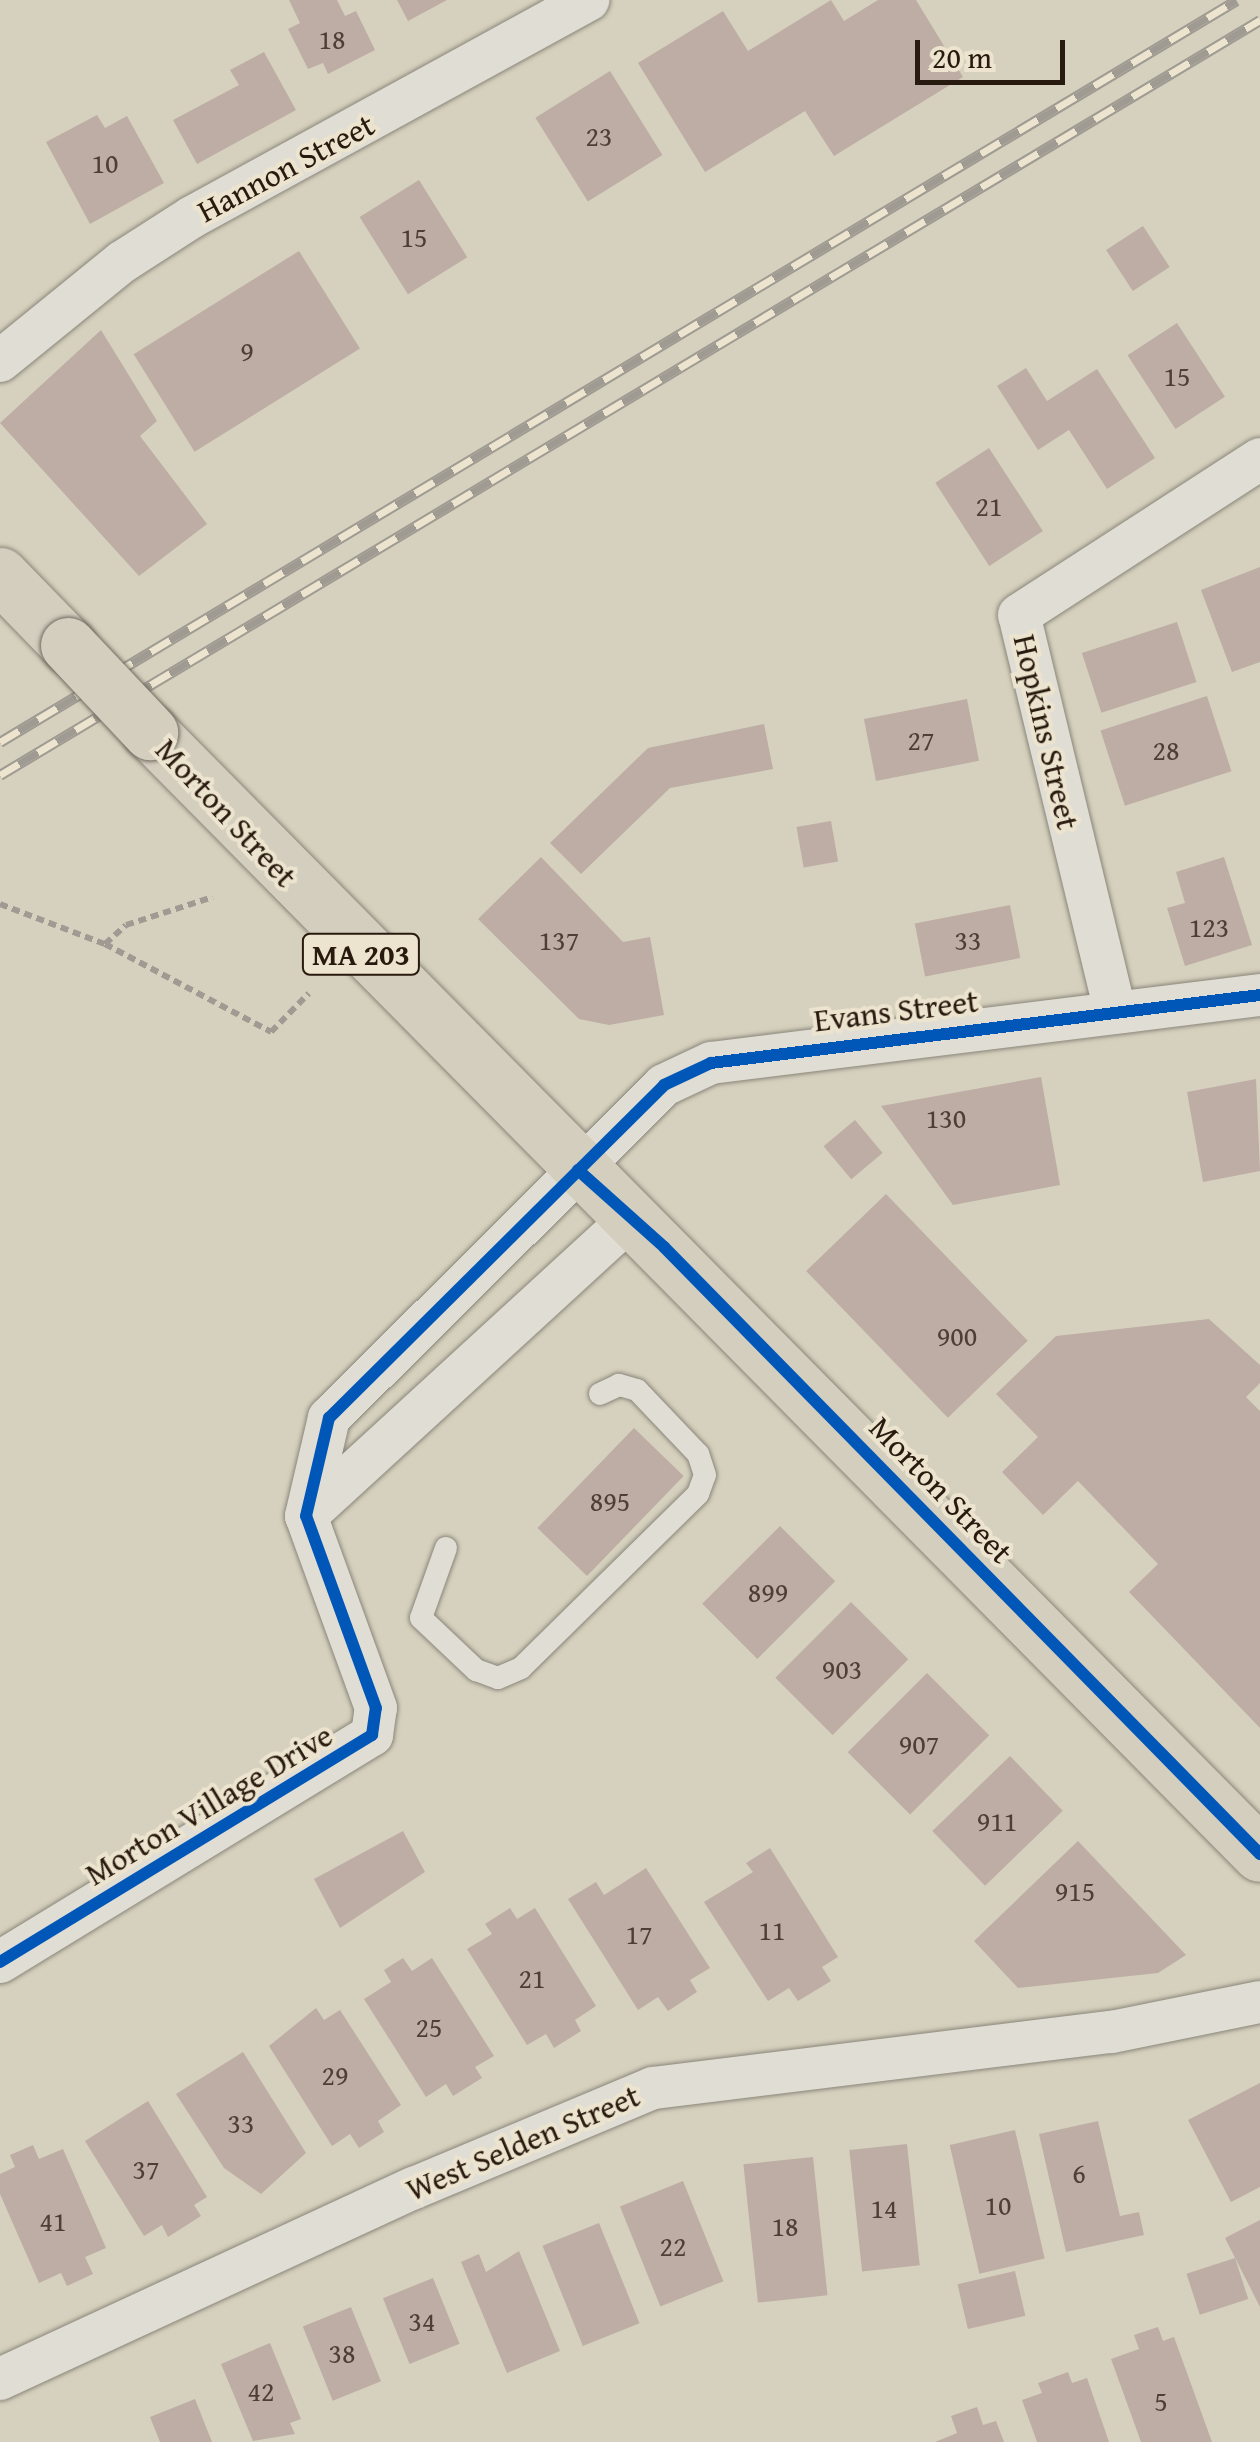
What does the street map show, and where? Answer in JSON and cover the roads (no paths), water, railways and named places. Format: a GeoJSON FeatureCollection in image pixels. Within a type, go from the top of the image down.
{"type":"FeatureCollection","features":[{"type":"Feature","properties":{"kind":"highway","name":"Morton Street"},"geometry":{"type":"LineString","coordinates":[[0,574],[578,1170],[631,1218],[1260,1854]]}},
{"type":"Feature","properties":{"kind":"street","name":"Hannon Street"},"geometry":{"type":"LineString","coordinates":[[0,361],[122,262],[192,217],[589,0]]}},
{"type":"Feature","properties":{"kind":"street","name":"Hopkins Street"},"geometry":{"type":"LineString","coordinates":[[1114,1011],[1019,615],[1260,459]]}},
{"type":"Feature","properties":{"kind":"street","name":"Evans Street"},"geometry":{"type":"LineString","coordinates":[[578,1170],[664,1085],[711,1063],[1260,995]]}},
{"type":"Feature","properties":{"kind":"street"},"geometry":{"type":"LineString","coordinates":[[306,1516],[329,1418],[578,1170]]}},
{"type":"Feature","properties":{"kind":"street"},"geometry":{"type":"LineString","coordinates":[[306,1516],[631,1218]]}},
{"type":"Feature","properties":{"kind":"street","name":"Morton Village Drive"},"geometry":{"type":"LineString","coordinates":[[0,1962],[372,1735],[376,1708],[306,1516]]}},
{"type":"Feature","properties":{"kind":"street","name":"West Selden Street"},"geometry":{"type":"LineString","coordinates":[[0,2379],[414,2188],[654,2088],[1112,2032],[1260,2002]]}},
{"type":"Feature","properties":{"kind":"lane"},"geometry":{"type":"LineString","coordinates":[[446,1548],[420,1618],[476,1670],[498,1678],[521,1668],[698,1494],[704,1475],[698,1454],[637,1390],[619,1385],[600,1394]]}},
{"type":"Feature","properties":{"kind":"railway"},"geometry":{"type":"LineString","coordinates":[[0,742],[1237,0]]}},
{"type":"Feature","properties":{"kind":"railway"},"geometry":{"type":"LineString","coordinates":[[0,775],[1260,20]]}}]}
